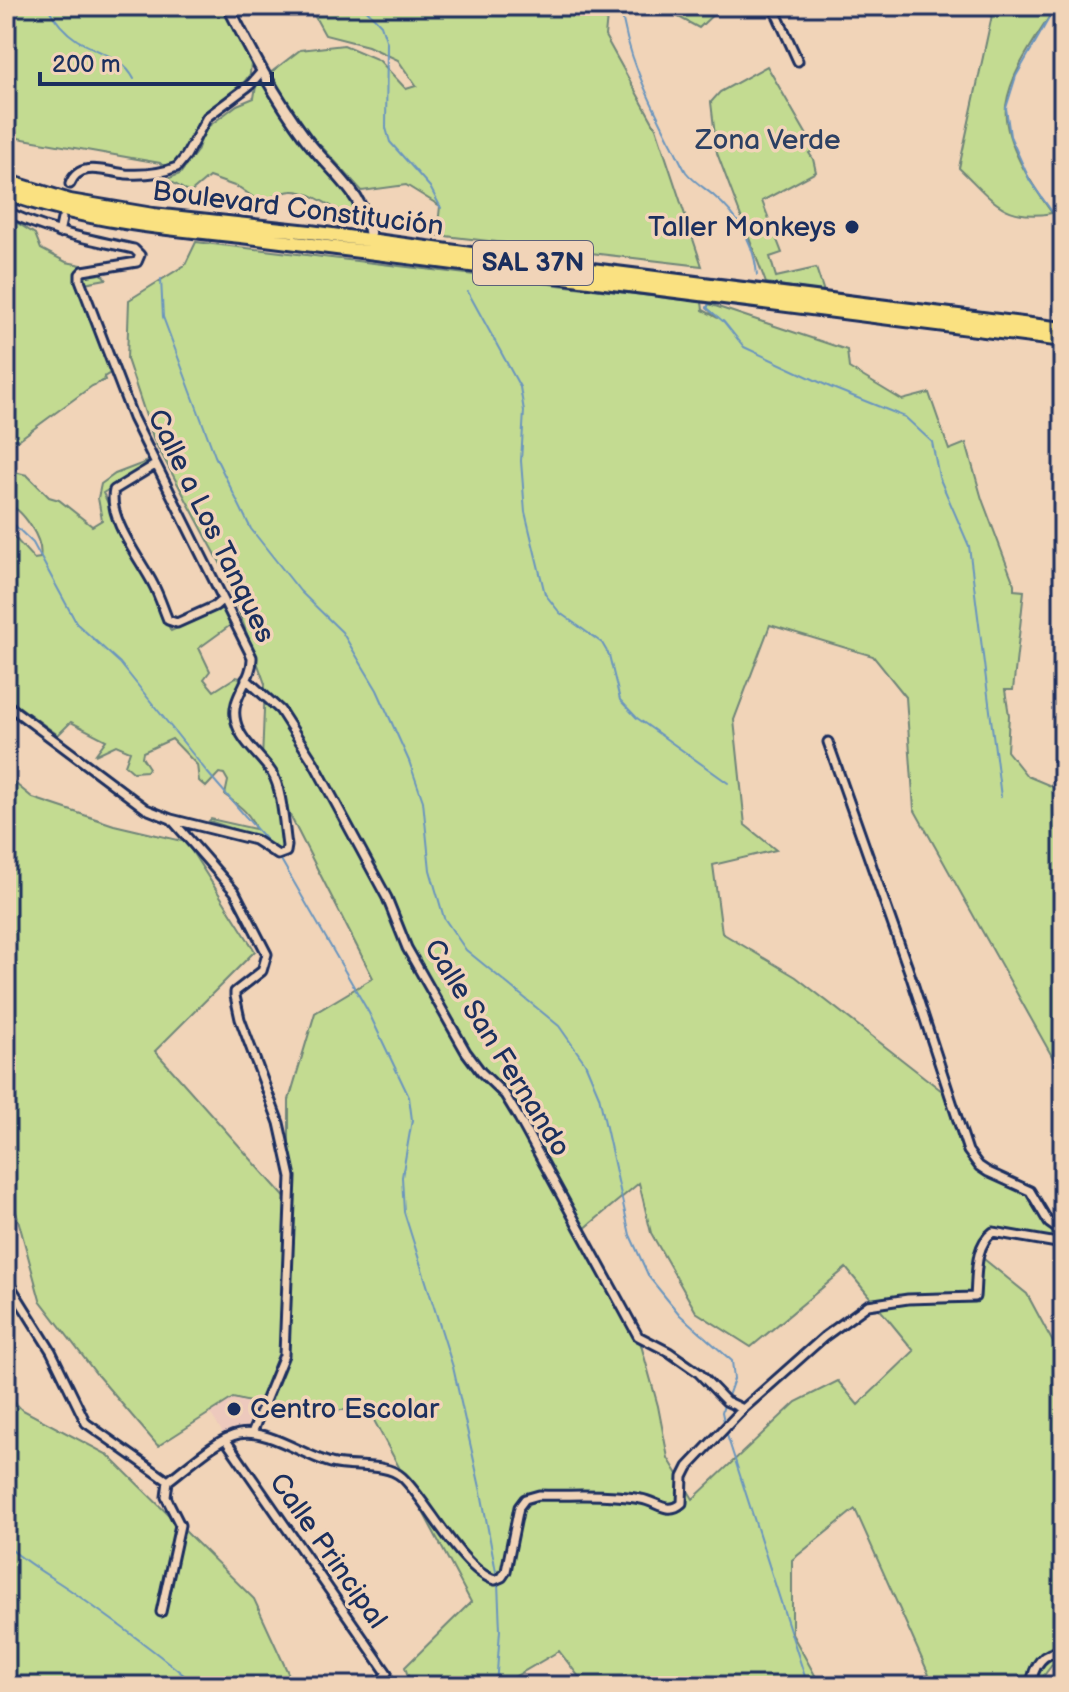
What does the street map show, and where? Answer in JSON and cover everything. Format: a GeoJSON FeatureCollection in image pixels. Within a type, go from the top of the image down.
{"type":"FeatureCollection","features":[{"type":"Feature","properties":{"kind":"highway","name":"Boulevard Constitución"},"geometry":{"type":"LineString","coordinates":[[6,181],[70,201],[112,209],[1063,329]]}},
{"type":"Feature","properties":{"kind":"highway","name":"Boulevard Constitución"},"geometry":{"type":"LineString","coordinates":[[6,193],[68,212],[116,222],[1063,340]]}},
{"type":"Feature","properties":{"kind":"street"},"geometry":{"type":"LineString","coordinates":[[228,6],[262,71],[308,141],[350,190],[369,220],[371,240]]}},
{"type":"Feature","properties":{"kind":"street"},"geometry":{"type":"LineString","coordinates":[[773,6],[798,61]]}},
{"type":"Feature","properties":{"kind":"street"},"geometry":{"type":"LineString","coordinates":[[70,184],[79,172],[89,169],[132,174],[177,167],[207,117],[250,85],[262,71]]}},
{"type":"Feature","properties":{"kind":"street"},"geometry":{"type":"LineString","coordinates":[[6,211],[59,233],[62,219]]}},
{"type":"Feature","properties":{"kind":"street","name":"Calle a Los Tanques"},"geometry":{"type":"LineString","coordinates":[[59,233],[138,251],[137,262],[88,270],[80,274],[80,280],[133,418],[252,657],[253,663],[235,704],[235,720],[243,737],[273,774],[286,852],[278,855],[255,840],[171,819]]}},
{"type":"Feature","properties":{"kind":"street"},"geometry":{"type":"LineString","coordinates":[[155,465],[117,488],[113,499],[122,527],[154,586],[168,620],[177,623],[215,606],[223,599]]}},
{"type":"Feature","properties":{"kind":"street","name":"Calle San Fernando"},"geometry":{"type":"LineString","coordinates":[[246,679],[280,710],[314,763],[387,898],[407,948],[473,1062],[505,1095],[514,1110],[638,1336],[669,1352],[699,1373],[726,1401],[743,1409]]}},
{"type":"Feature","properties":{"kind":"street"},"geometry":{"type":"LineString","coordinates":[[6,704],[135,802],[171,819],[235,892],[267,954],[262,971],[235,992],[235,996],[240,1019],[279,1123],[289,1161],[289,1271],[284,1355],[252,1433]]}},
{"type":"Feature","properties":{"kind":"street"},"geometry":{"type":"LineString","coordinates":[[828,742],[910,974],[968,1151],[988,1172],[1030,1191],[1049,1223],[1063,1233]]}},
{"type":"Feature","properties":{"kind":"street"},"geometry":{"type":"LineString","coordinates":[[161,1612],[180,1525],[168,1505],[165,1490],[168,1481],[225,1439],[252,1433],[335,1464],[395,1472],[415,1492],[440,1528],[476,1569],[499,1580],[506,1571],[519,1507],[525,1499],[539,1495],[638,1498],[665,1508],[676,1507],[682,1503],[683,1477],[688,1467],[743,1409],[824,1337],[868,1305],[908,1299],[975,1297],[979,1255],[984,1239],[993,1232],[1063,1244]]}},
{"type":"Feature","properties":{"kind":"street"},"geometry":{"type":"LineString","coordinates":[[6,1279],[51,1351],[86,1423],[168,1481]]}},
{"type":"Feature","properties":{"kind":"street","name":"Calle Principal"},"geometry":{"type":"LineString","coordinates":[[225,1439],[387,1673],[376,1686]]}},
{"type":"Feature","properties":{"kind":"street"},"geometry":{"type":"LineString","coordinates":[[1031,1686],[1032,1674],[1038,1663],[1049,1652],[1063,1651]]}},
{"type":"Feature","properties":{"kind":"shaded area","name":"Centro Escolar"},"geometry":{"type":"Polygon","coordinates":[[[249,1385],[259,1401],[258,1408],[246,1427],[223,1433],[208,1410],[249,1385]]]}},
{"type":"Feature","properties":{"kind":"green space"},"geometry":{"type":"Polygon","coordinates":[[[6,6],[223,6],[251,63],[250,74],[205,113],[180,161],[163,166],[6,136],[6,6]]]}},
{"type":"Feature","properties":{"kind":"green space"},"geometry":{"type":"Polygon","coordinates":[[[309,6],[608,6],[605,36],[656,128],[702,266],[437,235],[440,206],[406,185],[362,191],[308,135],[269,74],[300,50],[344,45],[379,60],[406,89],[416,86],[398,60],[368,46],[325,35],[309,6]]]}},
{"type":"Feature","properties":{"kind":"green space"},"geometry":{"type":"Polygon","coordinates":[[[658,6],[722,6],[699,28],[658,6]]]}},
{"type":"Feature","properties":{"kind":"green space"},"geometry":{"type":"Polygon","coordinates":[[[994,6],[1056,6],[1019,66],[1006,106],[1006,120],[1014,148],[1028,177],[1052,213],[1035,215],[1010,211],[990,198],[959,168],[994,6]]]}},
{"type":"Feature","properties":{"kind":"green space","name":"Zona Verde"},"geometry":{"type":"Polygon","coordinates":[[[767,66],[815,149],[809,153],[816,172],[762,201],[782,253],[770,257],[776,277],[816,268],[824,292],[766,283],[717,153],[711,102],[720,92],[767,66]]]}},
{"type":"Feature","properties":{"kind":"green space"},"geometry":{"type":"Polygon","coordinates":[[[257,80],[276,98],[302,143],[342,181],[360,215],[343,212],[301,192],[284,192],[260,202],[240,188],[209,177],[190,193],[167,179],[180,174],[197,151],[205,129],[237,105],[254,98],[257,80]]]}},
{"type":"Feature","properties":{"kind":"green space"},"geometry":{"type":"Polygon","coordinates":[[[6,216],[35,234],[41,249],[66,262],[97,268],[106,279],[79,284],[112,372],[6,449],[6,216]]]}},
{"type":"Feature","properties":{"kind":"green space"},"geometry":{"type":"Polygon","coordinates":[[[196,242],[702,302],[703,310],[718,318],[707,308],[709,304],[847,350],[849,368],[902,400],[929,393],[949,450],[966,443],[1014,590],[1024,591],[1013,690],[1005,690],[1009,715],[1007,751],[1027,776],[1063,791],[1063,1076],[914,809],[906,697],[873,656],[770,625],[734,720],[745,825],[776,850],[713,865],[722,933],[796,977],[951,1098],[968,1151],[979,1166],[1030,1191],[1042,1213],[1063,1233],[1063,1244],[993,1232],[979,1255],[1027,1294],[1063,1361],[1063,1660],[1055,1661],[1036,1686],[934,1686],[855,1509],[792,1560],[792,1634],[821,1686],[586,1686],[559,1651],[499,1686],[411,1686],[405,1667],[471,1602],[368,1409],[292,1412],[233,1398],[158,1446],[98,1376],[40,1300],[13,1201],[6,1194],[6,776],[33,798],[114,825],[186,842],[255,951],[155,1051],[289,1202],[289,1100],[315,1013],[373,978],[275,786],[284,843],[279,851],[249,834],[209,821],[255,829],[247,814],[225,795],[228,781],[224,774],[219,773],[206,787],[199,781],[197,765],[172,739],[143,752],[142,757],[149,768],[147,771],[133,772],[125,765],[130,751],[116,745],[95,755],[106,740],[71,722],[58,735],[6,697],[6,528],[34,559],[40,558],[40,551],[35,534],[25,518],[6,504],[6,467],[27,475],[49,497],[59,500],[92,526],[102,520],[98,498],[101,484],[115,474],[146,462],[150,464],[103,493],[171,631],[223,608],[232,624],[199,648],[210,671],[204,679],[214,691],[236,677],[241,678],[230,708],[232,724],[240,738],[262,761],[265,684],[223,568],[154,440],[127,359],[129,300],[185,265],[196,242]],[[639,1183],[577,1235],[636,1327],[658,1406],[668,1458],[693,1499],[796,1402],[838,1381],[858,1405],[914,1351],[846,1268],[751,1347],[696,1312],[651,1233],[639,1183]]]}},
{"type":"Feature","properties":{"kind":"green space"},"geometry":{"type":"Polygon","coordinates":[[[6,1393],[21,1409],[108,1455],[254,1599],[294,1686],[6,1686],[6,1393]]]}},
{"type":"Feature","properties":{"kind":"waterway"},"geometry":{"type":"LineString","coordinates":[[47,6],[73,37],[116,60],[134,79]]}},
{"type":"Feature","properties":{"kind":"waterway"},"geometry":{"type":"LineString","coordinates":[[363,6],[381,25],[387,43],[386,128],[390,142],[430,187],[441,208]]}},
{"type":"Feature","properties":{"kind":"waterway"},"geometry":{"type":"LineString","coordinates":[[621,6],[633,58],[669,139],[686,172],[723,204],[738,222],[753,252],[757,275]]}},
{"type":"Feature","properties":{"kind":"waterway"},"geometry":{"type":"LineString","coordinates":[[1056,6],[1016,76],[1006,108],[1010,136],[1030,181],[1063,227]]}},
{"type":"Feature","properties":{"kind":"waterway"},"geometry":{"type":"LineString","coordinates":[[161,279],[163,317],[215,456],[251,529],[300,591],[342,632],[377,690],[409,761],[423,801],[430,870],[444,918],[466,950],[559,1026],[585,1063],[599,1096],[630,1235],[649,1277],[680,1315],[732,1361],[734,1379],[727,1399]]}},
{"type":"Feature","properties":{"kind":"waterway"},"geometry":{"type":"LineString","coordinates":[[468,292],[520,387],[524,411],[521,461],[525,512],[545,594],[560,613],[602,643],[609,655],[620,700],[637,718],[728,783]]}},
{"type":"Feature","properties":{"kind":"waterway"},"geometry":{"type":"LineString","coordinates":[[709,304],[707,308],[724,322],[744,347],[905,417],[932,442],[939,477],[969,546],[1001,797]]}},
{"type":"Feature","properties":{"kind":"waterway"},"geometry":{"type":"LineString","coordinates":[[6,517],[33,543],[77,624],[120,663],[272,847]]}},
{"type":"Feature","properties":{"kind":"waterway"},"geometry":{"type":"LineString","coordinates":[[1063,826],[1060,864],[1063,875]]}},
{"type":"Feature","properties":{"kind":"waterway"},"geometry":{"type":"LineString","coordinates":[[280,858],[369,1013],[409,1097],[412,1120],[402,1177],[404,1212],[453,1367],[497,1577]]}},
{"type":"Feature","properties":{"kind":"waterway"},"geometry":{"type":"LineString","coordinates":[[724,1405],[725,1426]]}},
{"type":"Feature","properties":{"kind":"waterway"},"geometry":{"type":"LineString","coordinates":[[726,1432],[808,1686]]}},
{"type":"Feature","properties":{"kind":"waterway"},"geometry":{"type":"LineString","coordinates":[[6,1545],[120,1626],[197,1686]]}},
{"type":"Feature","properties":{"kind":"waterway"},"geometry":{"type":"LineString","coordinates":[[496,1686],[500,1630],[498,1583]]}},
{"type":"Feature","properties":{"kind":"place","name":"Taller Monkeys"},"geometry":{"type":"Point","coordinates":[852,227]}},
{"type":"Feature","properties":{"kind":"place","name":"Centro Escolar"},"geometry":{"type":"Point","coordinates":[234,1409]}}]}
